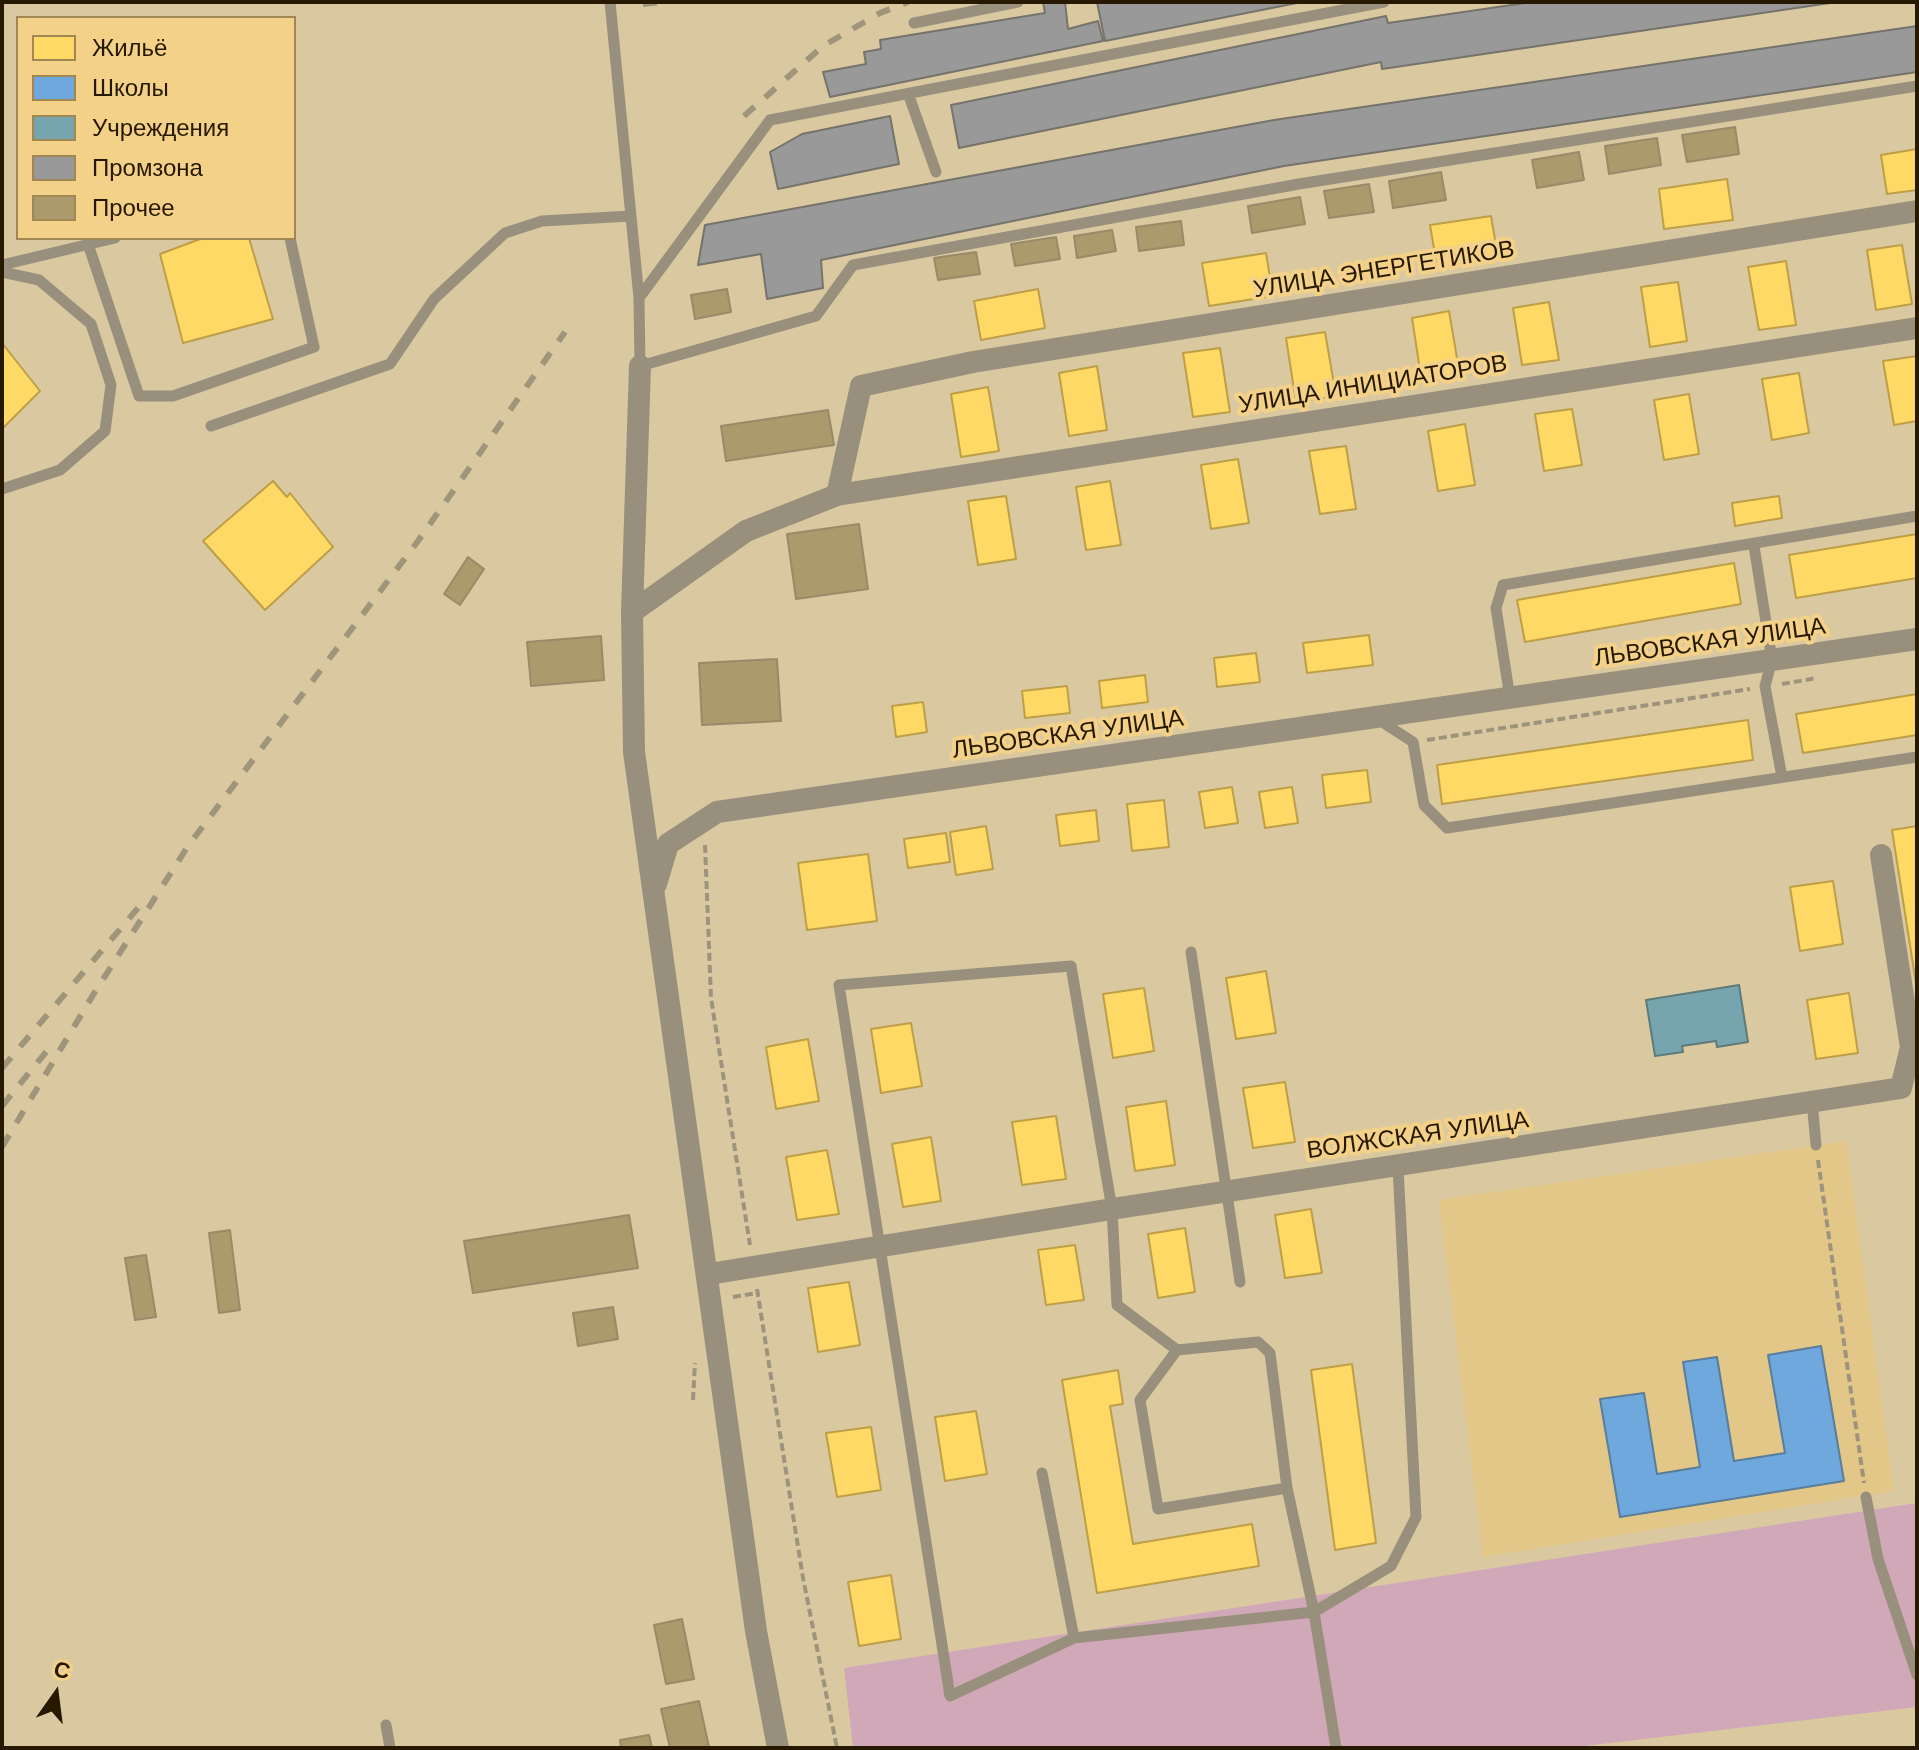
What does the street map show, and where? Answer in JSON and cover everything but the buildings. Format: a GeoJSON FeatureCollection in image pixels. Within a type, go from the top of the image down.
{"type":"FeatureCollection","features":[{"type":"Feature","properties":{"kind":"street","name":"УЛИЦА ЭНЕРГЕТИКОВ"},"geometry":{"type":"LineString","coordinates":[[837,495],[861,386],[973,362],[1917,211]]}},
{"type":"Feature","properties":{"kind":"street","name":"УЛИЦА ИНИЦИАТОРОВ"},"geometry":{"type":"LineString","coordinates":[[632,612],[746,531],[837,495],[1917,328]]}},
{"type":"Feature","properties":{"kind":"street"},"geometry":{"type":"LineString","coordinates":[[640,366],[632,612],[634,752],[654,889]]}},
{"type":"Feature","properties":{"kind":"street","name":"ЛЬВОВСКАЯ УЛИЦА"},"geometry":{"type":"LineString","coordinates":[[778,1748],[764,1686],[654,889],[668,844],[717,812],[1917,639]]}},
{"type":"Feature","properties":{"kind":"street","name":"ВОЛЖСКАЯ УЛИЦА"},"geometry":{"type":"LineString","coordinates":[[709,1274],[1901,1088],[1911,1047],[1881,855]]}},
{"type":"Feature","properties":{"kind":"lane"},"geometry":{"type":"LineString","coordinates":[[610,2],[639,298],[640,366],[816,316],[853,265],[1299,184],[1917,86]]}},
{"type":"Feature","properties":{"kind":"lane"},"geometry":{"type":"LineString","coordinates":[[914,23],[1018,2]]}},
{"type":"Feature","properties":{"kind":"lane"},"geometry":{"type":"LineString","coordinates":[[639,298],[770,120],[909,96],[1384,2]]}},
{"type":"Feature","properties":{"kind":"lane"},"geometry":{"type":"LineString","coordinates":[[909,96],[936,172]]}},
{"type":"Feature","properties":{"kind":"lane"},"geometry":{"type":"LineString","coordinates":[[211,426],[390,364],[434,299],[505,233],[542,221],[631,216]]}},
{"type":"Feature","properties":{"kind":"lane"},"geometry":{"type":"LineString","coordinates":[[2,265],[106,240]]}},
{"type":"Feature","properties":{"kind":"lane"},"geometry":{"type":"LineString","coordinates":[[88,244],[139,396],[173,396],[314,347],[290,240]]}},
{"type":"Feature","properties":{"kind":"lane"},"geometry":{"type":"LineString","coordinates":[[2,272],[39,280],[91,324],[111,385],[105,431],[60,470],[2,489]]}},
{"type":"Feature","properties":{"kind":"lane"},"geometry":{"type":"LineString","coordinates":[[1510,699],[1496,608],[1503,585],[1754,546],[1917,516]]}},
{"type":"Feature","properties":{"kind":"lane"},"geometry":{"type":"LineString","coordinates":[[1754,546],[1772,660],[1765,686],[1782,777]]}},
{"type":"Feature","properties":{"kind":"lane"},"geometry":{"type":"LineString","coordinates":[[1375,718],[1413,742],[1424,805],[1447,828],[1917,757]]}},
{"type":"Feature","properties":{"kind":"lane"},"geometry":{"type":"LineString","coordinates":[[1191,952],[1240,1282]]}},
{"type":"Feature","properties":{"kind":"lane"},"geometry":{"type":"LineString","coordinates":[[1336,1748],[1314,1612],[1287,1488],[1270,1353],[1258,1342],[1177,1350],[1117,1305],[1112,1209],[1071,966],[839,985],[950,1696],[1074,1638],[1314,1612],[1391,1566],[1416,1517],[1398,1167]]}},
{"type":"Feature","properties":{"kind":"lane"},"geometry":{"type":"LineString","coordinates":[[1812,1101],[1816,1145]]}},
{"type":"Feature","properties":{"kind":"lane"},"geometry":{"type":"LineString","coordinates":[[1177,1350],[1140,1400],[1158,1509],[1287,1488]]}},
{"type":"Feature","properties":{"kind":"lane"},"geometry":{"type":"LineString","coordinates":[[1042,1473],[1074,1638]]}},
{"type":"Feature","properties":{"kind":"lane"},"geometry":{"type":"LineString","coordinates":[[1866,1497],[1878,1559],[1917,1675]]}},
{"type":"Feature","properties":{"kind":"lane"},"geometry":{"type":"LineString","coordinates":[[386,1725],[390,1748]]}},
{"type":"Feature","properties":{"kind":"path"},"geometry":{"type":"LineString","coordinates":[[1413,742],[1826,677]]}},
{"type":"Feature","properties":{"kind":"path"},"geometry":{"type":"LineString","coordinates":[[1816,1145],[1866,1497]]}},
{"type":"Feature","properties":{"kind":"shaded area"},"geometry":{"type":"Polygon","coordinates":[[[1846,1141],[1894,1491],[1483,1557],[1439,1200],[1846,1141]]]}},
{"type":"Feature","properties":{"kind":"shaded area"},"geometry":{"type":"Polygon","coordinates":[[[1917,1503],[1917,1707],[1567,1748],[853,1748],[844,1668],[1917,1503]]]}},
{"type":"Feature","properties":{"kind":"railway"},"geometry":{"type":"LineString","coordinates":[[643,4],[662,2]]}},
{"type":"Feature","properties":{"kind":"railway"},"geometry":{"type":"LineString","coordinates":[[744,116],[823,46],[880,13],[908,2]]}},
{"type":"Feature","properties":{"kind":"railway"},"geometry":{"type":"LineString","coordinates":[[2,1147],[93,995],[188,846],[418,541],[565,332]]}},
{"type":"Feature","properties":{"kind":"railway"},"geometry":{"type":"LineString","coordinates":[[2,1068],[138,908]]}},
{"type":"Feature","properties":{"kind":"railway"},"geometry":{"type":"LineString","coordinates":[[2,1106],[55,1041]]}}]}
